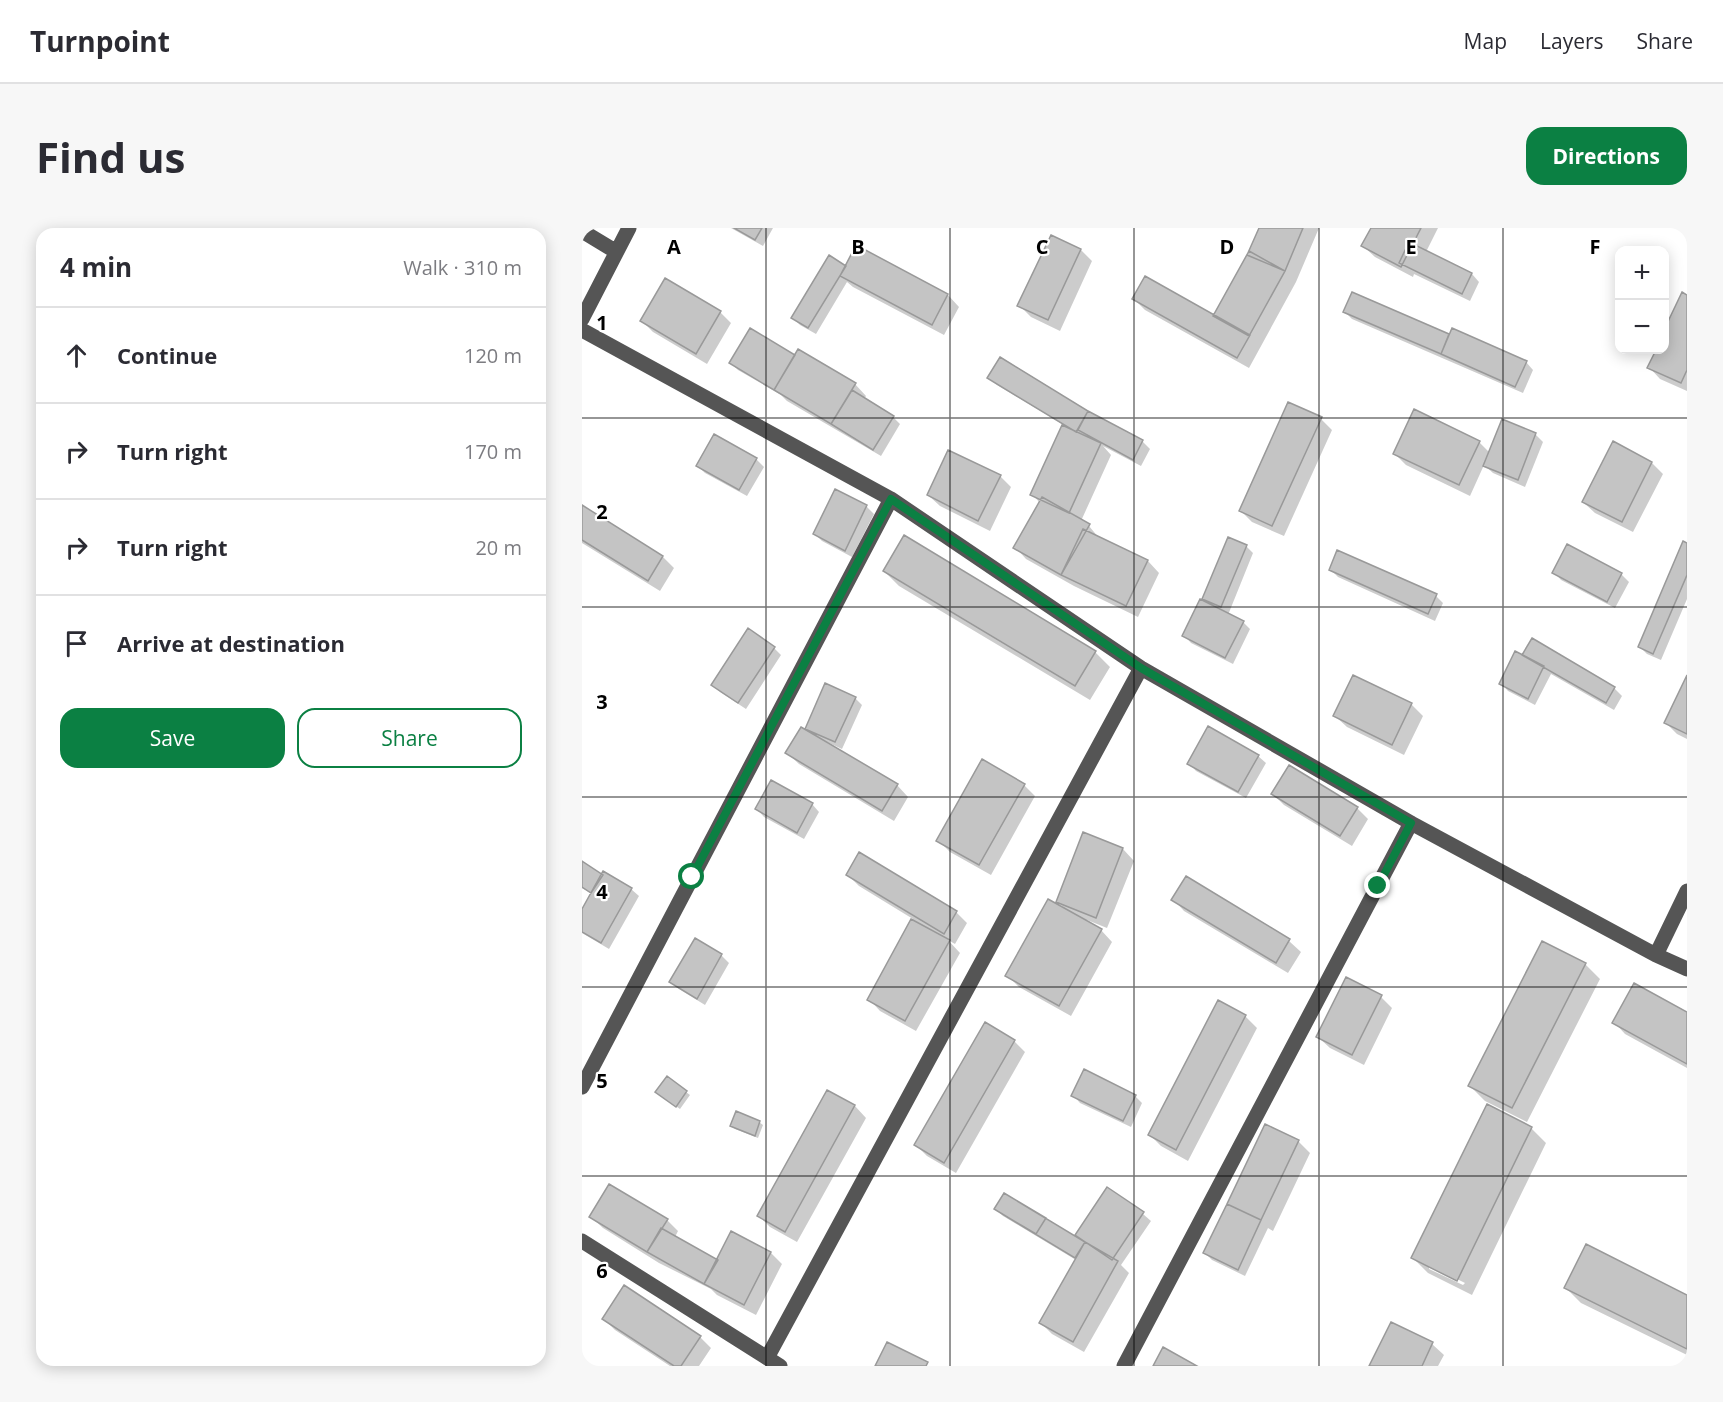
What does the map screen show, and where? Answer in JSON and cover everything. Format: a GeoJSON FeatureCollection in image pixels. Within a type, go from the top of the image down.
{"type":"FeatureCollection","features":[{"type":"Feature","properties":{"kind":"street"},"geometry":{"type":"LineString","coordinates":[[582,319],[615,251],[629,228]]}},
{"type":"Feature","properties":{"kind":"street"},"geometry":{"type":"LineString","coordinates":[[582,231],[615,251]]}},
{"type":"Feature","properties":{"kind":"street"},"geometry":{"type":"LineString","coordinates":[[582,330],[891,499],[1141,668],[1411,823],[1656,955],[1687,969]]}},
{"type":"Feature","properties":{"kind":"street"},"geometry":{"type":"LineString","coordinates":[[582,1087],[891,499]]}},
{"type":"Feature","properties":{"kind":"street"},"geometry":{"type":"LineString","coordinates":[[582,1241],[774,1362],[1141,668]]}},
{"type":"Feature","properties":{"kind":"street"},"geometry":{"type":"LineString","coordinates":[[1124,1366],[1411,823]]}},
{"type":"Feature","properties":{"kind":"street"},"geometry":{"type":"LineString","coordinates":[[1656,955],[1687,891]]}},
{"type":"Feature","properties":{"kind":"building"},"geometry":{"type":"Polygon","coordinates":[[[734,228],[762,228],[755,240],[734,228]]]}},
{"type":"Feature","properties":{"kind":"building"},"geometry":{"type":"Polygon","coordinates":[[[1259,228],[1303,228],[1285,271],[1247,255],[1259,228]]]}},
{"type":"Feature","properties":{"kind":"building"},"geometry":{"type":"Polygon","coordinates":[[[1371,228],[1421,228],[1401,267],[1361,246],[1371,228]]]}},
{"type":"Feature","properties":{"kind":"building"},"geometry":{"type":"Polygon","coordinates":[[[1051,235],[1081,249],[1048,320],[1017,306],[1051,235]]]}},
{"type":"Feature","properties":{"kind":"building"},"geometry":{"type":"Polygon","coordinates":[[[1409,242],[1472,273],[1462,294],[1399,263],[1409,242]]]}},
{"type":"Feature","properties":{"kind":"building"},"geometry":{"type":"Polygon","coordinates":[[[856,245],[948,294],[932,325],[840,276],[856,245]]]}},
{"type":"Feature","properties":{"kind":"building"},"geometry":{"type":"Polygon","coordinates":[[[1249,251],[1285,271],[1249,336],[1213,316],[1249,251]]]}},
{"type":"Feature","properties":{"kind":"building"},"geometry":{"type":"Polygon","coordinates":[[[829,255],[846,266],[808,328],[791,318],[829,255]]]}},
{"type":"Feature","properties":{"kind":"building"},"geometry":{"type":"Polygon","coordinates":[[[1145,276],[1250,335],[1237,358],[1132,299],[1145,276]]]}},
{"type":"Feature","properties":{"kind":"building"},"geometry":{"type":"Polygon","coordinates":[[[665,278],[721,311],[696,354],[640,321],[665,278]]]}},
{"type":"Feature","properties":{"kind":"building"},"geometry":{"type":"Polygon","coordinates":[[[1352,292],[1449,334],[1441,354],[1343,312],[1352,292]]]}},
{"type":"Feature","properties":{"kind":"building"},"geometry":{"type":"Polygon","coordinates":[[[1682,292],[1687,295],[1687,370],[1681,383],[1647,368],[1654,354],[1669,354],[1669,319],[1682,292]]]}},
{"type":"Feature","properties":{"kind":"building"},"geometry":{"type":"Polygon","coordinates":[[[750,328],[795,355],[774,390],[729,363],[750,328]]]}},
{"type":"Feature","properties":{"kind":"building"},"geometry":{"type":"Polygon","coordinates":[[[1452,328],[1527,361],[1515,387],[1441,354],[1452,328]]]}},
{"type":"Feature","properties":{"kind":"building"},"geometry":{"type":"Polygon","coordinates":[[[798,349],[856,383],[831,424],[774,390],[798,349]]]}},
{"type":"Feature","properties":{"kind":"building"},"geometry":{"type":"Polygon","coordinates":[[[1000,357],[1088,411],[1076,432],[987,378],[1000,357]]]}},
{"type":"Feature","properties":{"kind":"building"},"geometry":{"type":"Polygon","coordinates":[[[852,390],[894,416],[873,450],[831,424],[852,390]]]}},
{"type":"Feature","properties":{"kind":"building"},"geometry":{"type":"Polygon","coordinates":[[[1288,402],[1322,417],[1272,526],[1239,511],[1288,402]]]}},
{"type":"Feature","properties":{"kind":"building"},"geometry":{"type":"Polygon","coordinates":[[[1414,409],[1480,441],[1459,485],[1393,454],[1414,409]]]}},
{"type":"Feature","properties":{"kind":"building"},"geometry":{"type":"Polygon","coordinates":[[[1088,411],[1143,440],[1133,460],[1078,430],[1088,411]]]}},
{"type":"Feature","properties":{"kind":"building"},"geometry":{"type":"Polygon","coordinates":[[[1502,419],[1536,433],[1518,480],[1483,466],[1502,419]]]}},
{"type":"Feature","properties":{"kind":"building"},"geometry":{"type":"Polygon","coordinates":[[[1062,425],[1101,443],[1069,513],[1030,495],[1062,425]]]}},
{"type":"Feature","properties":{"kind":"building"},"geometry":{"type":"Polygon","coordinates":[[[714,434],[757,458],[739,490],[696,466],[714,434]]]}},
{"type":"Feature","properties":{"kind":"building"},"geometry":{"type":"Polygon","coordinates":[[[1613,441],[1652,462],[1622,522],[1582,502],[1613,441]]]}},
{"type":"Feature","properties":{"kind":"building"},"geometry":{"type":"Polygon","coordinates":[[[948,450],[1001,475],[978,521],[927,495],[948,450]]]}},
{"type":"Feature","properties":{"kind":"building"},"geometry":{"type":"Polygon","coordinates":[[[835,489],[867,505],[845,551],[813,534],[835,489]]]}},
{"type":"Feature","properties":{"kind":"building"},"geometry":{"type":"Polygon","coordinates":[[[1042,497],[1090,524],[1061,575],[1013,548],[1042,497]]]}},
{"type":"Feature","properties":{"kind":"building"},"geometry":{"type":"Polygon","coordinates":[[[582,505],[663,556],[648,581],[582,540],[582,505]]]}},
{"type":"Feature","properties":{"kind":"building"},"geometry":{"type":"Polygon","coordinates":[[[1083,529],[1148,560],[1126,606],[1061,575],[1083,529]]]}},
{"type":"Feature","properties":{"kind":"building"},"geometry":{"type":"Polygon","coordinates":[[[904,535],[1096,651],[1075,686],[883,571],[904,535]]]}},
{"type":"Feature","properties":{"kind":"building"},"geometry":{"type":"Polygon","coordinates":[[[1228,537],[1247,545],[1221,607],[1202,599],[1228,537]]]}},
{"type":"Feature","properties":{"kind":"building"},"geometry":{"type":"Polygon","coordinates":[[[1683,541],[1687,543],[1687,575],[1653,654],[1638,647],[1683,541]]]}},
{"type":"Feature","properties":{"kind":"building"},"geometry":{"type":"Polygon","coordinates":[[[1567,544],[1622,573],[1607,602],[1552,573],[1567,544]]]}},
{"type":"Feature","properties":{"kind":"building"},"geometry":{"type":"Polygon","coordinates":[[[1337,550],[1437,594],[1428,614],[1329,570],[1337,550]]]}},
{"type":"Feature","properties":{"kind":"building"},"geometry":{"type":"Polygon","coordinates":[[[1200,599],[1244,621],[1225,658],[1182,636],[1200,599]]]}},
{"type":"Feature","properties":{"kind":"building"},"geometry":{"type":"Polygon","coordinates":[[[748,628],[775,647],[738,703],[711,685],[748,628]]]}},
{"type":"Feature","properties":{"kind":"building"},"geometry":{"type":"Polygon","coordinates":[[[1532,638],[1615,687],[1606,703],[1522,655],[1532,638]]]}},
{"type":"Feature","properties":{"kind":"building"},"geometry":{"type":"Polygon","coordinates":[[[1515,651],[1544,666],[1528,699],[1499,684],[1515,651]]]}},
{"type":"Feature","properties":{"kind":"building"},"geometry":{"type":"Polygon","coordinates":[[[1353,675],[1412,703],[1392,745],[1333,716],[1353,675]]]}},
{"type":"Feature","properties":{"kind":"building"},"geometry":{"type":"Polygon","coordinates":[[[1687,675],[1687,734],[1664,723],[1687,675]]]}},
{"type":"Feature","properties":{"kind":"building"},"geometry":{"type":"Polygon","coordinates":[[[825,683],[856,697],[835,742],[805,729],[825,683]]]}},
{"type":"Feature","properties":{"kind":"building"},"geometry":{"type":"Polygon","coordinates":[[[1208,726],[1259,755],[1238,792],[1187,764],[1208,726]]]}},
{"type":"Feature","properties":{"kind":"building"},"geometry":{"type":"Polygon","coordinates":[[[801,727],[898,784],[882,811],[785,753],[801,727]]]}},
{"type":"Feature","properties":{"kind":"building"},"geometry":{"type":"Polygon","coordinates":[[[982,759],[1025,784],[979,865],[936,841],[982,759]]]}},
{"type":"Feature","properties":{"kind":"building"},"geometry":{"type":"Polygon","coordinates":[[[1289,765],[1358,807],[1340,836],[1271,794],[1289,765]]]}},
{"type":"Feature","properties":{"kind":"building"},"geometry":{"type":"Polygon","coordinates":[[[771,780],[813,803],[797,833],[755,809],[771,780]]]}},
{"type":"Feature","properties":{"kind":"building"},"geometry":{"type":"Polygon","coordinates":[[[1083,832],[1123,848],[1096,918],[1056,902],[1083,832]]]}},
{"type":"Feature","properties":{"kind":"building"},"geometry":{"type":"Polygon","coordinates":[[[859,852],[957,911],[944,934],[846,875],[859,852]]]}},
{"type":"Feature","properties":{"kind":"building"},"geometry":{"type":"Polygon","coordinates":[[[582,861],[603,875],[591,893],[582,887],[582,861]]]}},
{"type":"Feature","properties":{"kind":"building"},"geometry":{"type":"Polygon","coordinates":[[[603,871],[632,888],[601,943],[582,932],[582,909],[603,871]]]}},
{"type":"Feature","properties":{"kind":"building"},"geometry":{"type":"Polygon","coordinates":[[[1186,876],[1290,939],[1276,963],[1171,900],[1186,876]]]}},
{"type":"Feature","properties":{"kind":"building"},"geometry":{"type":"Polygon","coordinates":[[[1048,899],[1102,929],[1059,1006],[1005,976],[1048,899]]]}},
{"type":"Feature","properties":{"kind":"building"},"geometry":{"type":"Polygon","coordinates":[[[911,919],[950,940],[905,1021],[867,1000],[911,919]]]}},
{"type":"Feature","properties":{"kind":"building"},"geometry":{"type":"Polygon","coordinates":[[[695,938],[722,954],[697,999],[669,982],[695,938]]]}},
{"type":"Feature","properties":{"kind":"building"},"geometry":{"type":"Polygon","coordinates":[[[1542,941],[1586,963],[1512,1108],[1468,1086],[1542,941]]]}},
{"type":"Feature","properties":{"kind":"building"},"geometry":{"type":"Polygon","coordinates":[[[1346,977],[1382,995],[1352,1055],[1316,1037],[1346,977]]]}},
{"type":"Feature","properties":{"kind":"building"},"geometry":{"type":"Polygon","coordinates":[[[1634,983],[1687,1012],[1687,1064],[1612,1023],[1634,983]]]}},
{"type":"Feature","properties":{"kind":"building"},"geometry":{"type":"Polygon","coordinates":[[[1218,1000],[1246,1015],[1176,1150],[1148,1135],[1218,1000]]]}},
{"type":"Feature","properties":{"kind":"building"},"geometry":{"type":"Polygon","coordinates":[[[985,1022],[1015,1040],[944,1163],[914,1145],[985,1022]]]}},
{"type":"Feature","properties":{"kind":"building"},"geometry":{"type":"Polygon","coordinates":[[[1084,1069],[1136,1095],[1123,1121],[1071,1096],[1084,1069]]]}},
{"type":"Feature","properties":{"kind":"building"},"geometry":{"type":"Polygon","coordinates":[[[667,1076],[687,1091],[676,1107],[655,1092],[667,1076]]]}},
{"type":"Feature","properties":{"kind":"building"},"geometry":{"type":"Polygon","coordinates":[[[827,1090],[855,1105],[785,1232],[757,1216],[827,1090]]]}},
{"type":"Feature","properties":{"kind":"building"},"geometry":{"type":"Polygon","coordinates":[[[1487,1104],[1532,1127],[1457,1281],[1411,1258],[1487,1104]]]}},
{"type":"Feature","properties":{"kind":"building"},"geometry":{"type":"Polygon","coordinates":[[[736,1111],[760,1121],[755,1136],[730,1126],[736,1111]]]}},
{"type":"Feature","properties":{"kind":"building"},"geometry":{"type":"Polygon","coordinates":[[[1265,1124],[1299,1140],[1261,1220],[1227,1204],[1265,1124]]]}},
{"type":"Feature","properties":{"kind":"building"},"geometry":{"type":"Polygon","coordinates":[[[609,1184],[668,1219],[647,1252],[589,1217],[609,1184]]]}},
{"type":"Feature","properties":{"kind":"building"},"geometry":{"type":"Polygon","coordinates":[[[1107,1187],[1144,1212],[1112,1260],[1075,1235],[1107,1187]]]}},
{"type":"Feature","properties":{"kind":"building"},"geometry":{"type":"Polygon","coordinates":[[[1004,1193],[1046,1218],[1036,1234],[994,1209],[1004,1193]]]}},
{"type":"Feature","properties":{"kind":"building"},"geometry":{"type":"Polygon","coordinates":[[[1004,1193],[1085,1242],[1075,1258],[994,1209],[1004,1193]]]}},
{"type":"Feature","properties":{"kind":"building"},"geometry":{"type":"Polygon","coordinates":[[[1227,1204],[1261,1220],[1238,1270],[1203,1253],[1227,1204]]]}},
{"type":"Feature","properties":{"kind":"building"},"geometry":{"type":"Polygon","coordinates":[[[661,1228],[718,1260],[704,1284],[647,1252],[661,1228]]]}},
{"type":"Feature","properties":{"kind":"building"},"geometry":{"type":"Polygon","coordinates":[[[731,1231],[771,1252],[744,1305],[704,1284],[731,1231]]]}},
{"type":"Feature","properties":{"kind":"building"},"geometry":{"type":"Polygon","coordinates":[[[1085,1242],[1118,1261],[1073,1342],[1039,1323],[1085,1242]]]}},
{"type":"Feature","properties":{"kind":"building"},"geometry":{"type":"Polygon","coordinates":[[[1586,1244],[1687,1295],[1687,1349],[1564,1288],[1586,1244]]]}},
{"type":"Feature","properties":{"kind":"building"},"geometry":{"type":"Polygon","coordinates":[[[624,1285],[701,1336],[681,1366],[674,1366],[602,1319],[624,1285]]]}},
{"type":"Feature","properties":{"kind":"building"},"geometry":{"type":"Polygon","coordinates":[[[1391,1322],[1433,1342],[1422,1366],[1369,1366],[1391,1322]]]}},
{"type":"Feature","properties":{"kind":"building"},"geometry":{"type":"Polygon","coordinates":[[[887,1342],[928,1362],[926,1366],[875,1366],[887,1342]]]}},
{"type":"Feature","properties":{"kind":"building"},"geometry":{"type":"Polygon","coordinates":[[[1163,1347],[1197,1366],[1153,1366],[1163,1347]]]}},
{"type":"Feature","properties":{"kind":"route"},"geometry":{"type":"LineString","coordinates":[[692,877],[891,499],[1141,668],[1411,823],[1378,886]]}}]}
